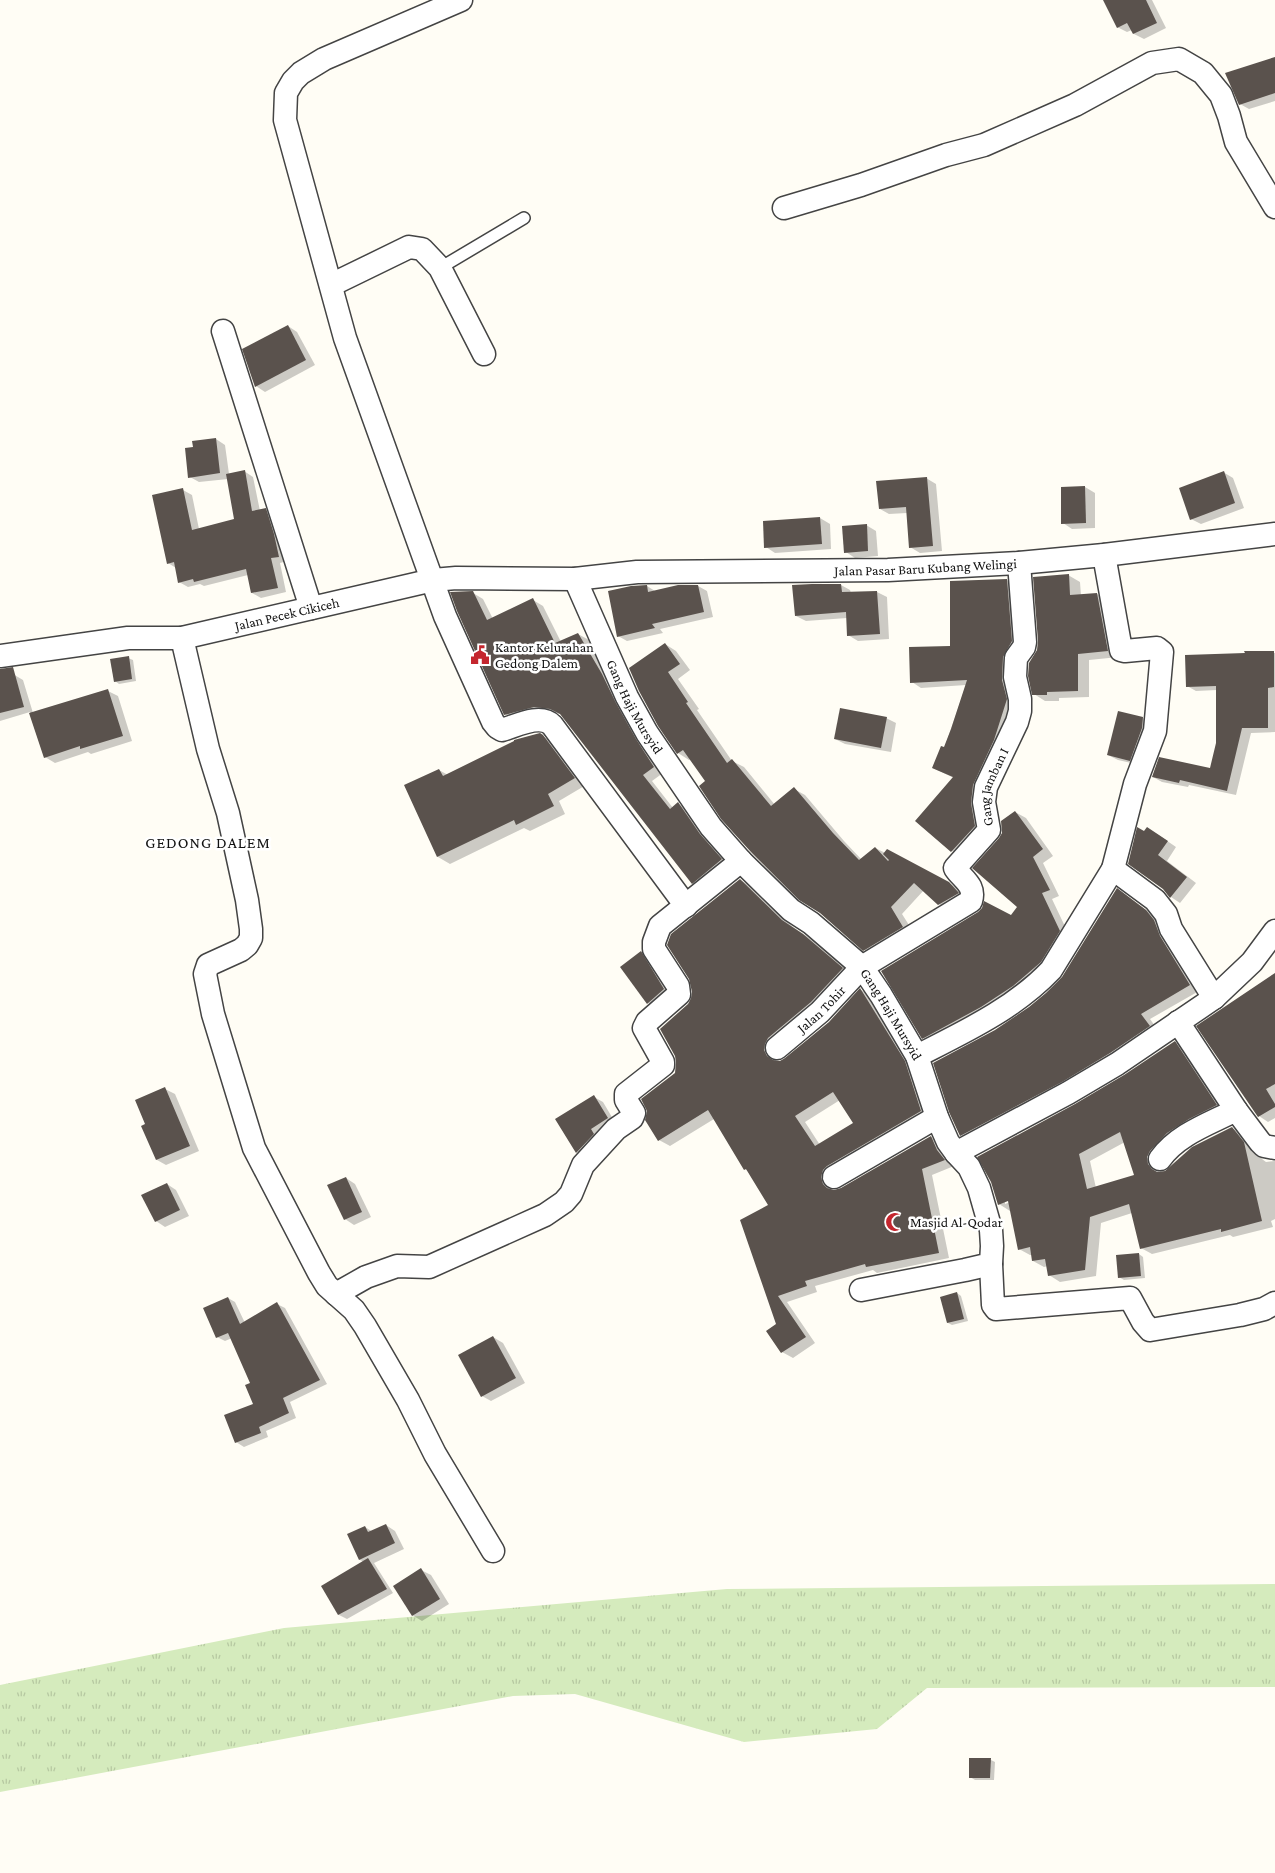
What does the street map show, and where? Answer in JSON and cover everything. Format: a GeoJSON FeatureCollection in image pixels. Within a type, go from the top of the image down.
{"type":"FeatureCollection","features":[{"type":"Feature","properties":{"kind":"street"},"geometry":{"type":"LineString","coordinates":[[461,0],[324,59],[301,73],[293,81],[286,93],[285,120],[345,338],[445,616],[492,722],[502,730],[539,720],[548,721],[686,906]]}},
{"type":"Feature","properties":{"kind":"street"},"geometry":{"type":"LineString","coordinates":[[784,208],[861,185],[946,155],[984,145],[1076,105],[1152,62],[1180,59],[1203,73],[1221,95],[1236,142],[1275,207]]}},
{"type":"Feature","properties":{"kind":"street"},"geometry":{"type":"LineString","coordinates":[[331,285],[409,247],[422,249],[440,268],[484,354]]}},
{"type":"Feature","properties":{"kind":"street"},"geometry":{"type":"LineString","coordinates":[[223,331],[310,608]]}},
{"type":"Feature","properties":{"kind":"street","name":"Jalan Pasar Baru Kubang Welingi"},"geometry":{"type":"LineString","coordinates":[[575,579],[638,572],[888,570],[1019,563],[1104,555],[1275,534]]}},
{"type":"Feature","properties":{"kind":"street"},"geometry":{"type":"LineString","coordinates":[[918,1056],[1001,1011],[1040,982],[1051,970],[1113,869],[1135,784],[1155,731],[1162,652],[1157,648],[1121,650],[1104,555]]}},
{"type":"Feature","properties":{"kind":"street","name":"Gang Jamban I"},"geometry":{"type":"LineString","coordinates":[[862,967],[972,901],[972,888],[955,868],[989,830],[984,802],[986,787],[1017,722],[1020,711],[1020,699],[1015,677],[1016,658],[1024,647],[1025,642],[1019,563]]}},
{"type":"Feature","properties":{"kind":"street","name":"Jalan Pecek Cikiceh"},"geometry":{"type":"LineString","coordinates":[[0,656],[128,638],[182,638],[433,580],[456,578],[575,579]]}},
{"type":"Feature","properties":{"kind":"street","name":"Gang Haji Mursyid"},"geometry":{"type":"LineString","coordinates":[[575,579],[614,669],[648,733],[711,827],[741,861],[791,910],[811,923],[862,967],[918,1056],[937,1117],[948,1142],[969,1167],[978,1188],[991,1230],[993,1305],[996,1309],[1130,1298],[1143,1322],[1150,1330],[1240,1315],[1275,1304]]}},
{"type":"Feature","properties":{"kind":"street"},"geometry":{"type":"LineString","coordinates":[[182,638],[208,749],[228,813],[247,900],[251,938],[241,950],[208,965],[205,974],[213,1014],[254,1148],[319,1273],[327,1286],[354,1310],[408,1400],[435,1454],[493,1551]]}},
{"type":"Feature","properties":{"kind":"street"},"geometry":{"type":"LineString","coordinates":[[336,1294],[366,1277],[397,1266],[429,1268],[545,1215],[564,1202],[571,1194],[578,1173],[583,1165],[616,1129],[632,1118],[634,1112],[626,1100],[626,1094],[663,1065],[644,1028],[647,1022],[679,994],[678,986],[654,950],[654,942],[660,926],[741,861]]}},
{"type":"Feature","properties":{"kind":"street"},"geometry":{"type":"LineString","coordinates":[[1113,869],[1155,900],[1166,914],[1171,929],[1214,998]]}},
{"type":"Feature","properties":{"kind":"street"},"geometry":{"type":"LineString","coordinates":[[956,1153],[1085,1084],[1214,998],[1252,962],[1275,931]]}},
{"type":"Feature","properties":{"kind":"street","name":"Jalan Tohir"},"geometry":{"type":"LineString","coordinates":[[777,1048],[820,1012],[862,967]]}},
{"type":"Feature","properties":{"kind":"street"},"geometry":{"type":"LineString","coordinates":[[1178,1022],[1236,1110],[1260,1142],[1264,1146],[1275,1148]]}},
{"type":"Feature","properties":{"kind":"street"},"geometry":{"type":"LineString","coordinates":[[1160,1159],[1168,1148],[1196,1129],[1236,1110]]}},
{"type":"Feature","properties":{"kind":"street"},"geometry":{"type":"LineString","coordinates":[[834,1177],[937,1117]]}},
{"type":"Feature","properties":{"kind":"street"},"geometry":{"type":"LineString","coordinates":[[861,1290],[991,1264]]}},
{"type":"Feature","properties":{"kind":"lane"},"geometry":{"type":"LineString","coordinates":[[440,268],[524,218]]}},
{"type":"Feature","properties":{"kind":"green space"},"geometry":{"type":"Polygon","coordinates":[[[1275,1584],[1275,1687],[927,1688],[877,1729],[744,1742],[575,1694],[513,1696],[0,1792],[0,1685],[284,1628],[727,1589],[1275,1584]]]}},
{"type":"Feature","properties":{"kind":"building"},"geometry":{"type":"Polygon","coordinates":[[[1103,0],[1146,0],[1157,23],[1133,34],[1127,23],[1117,28],[1103,0]]]}},
{"type":"Feature","properties":{"kind":"building"},"geometry":{"type":"Polygon","coordinates":[[[1275,57],[1275,93],[1239,105],[1225,73],[1275,57]]]}},
{"type":"Feature","properties":{"kind":"building"},"geometry":{"type":"Polygon","coordinates":[[[288,325],[306,360],[255,387],[242,349],[288,325]]]}},
{"type":"Feature","properties":{"kind":"building"},"geometry":{"type":"Polygon","coordinates":[[[216,438],[220,473],[188,478],[185,448],[193,447],[192,441],[216,438]]]}},
{"type":"Feature","properties":{"kind":"building"},"geometry":{"type":"Polygon","coordinates":[[[245,470],[252,511],[266,508],[274,534],[279,557],[271,558],[278,588],[251,593],[246,569],[194,582],[193,579],[178,583],[174,562],[167,564],[152,495],[183,488],[192,530],[234,519],[226,474],[245,470]]]}},
{"type":"Feature","properties":{"kind":"building"},"geometry":{"type":"Polygon","coordinates":[[[1224,471],[1235,503],[1190,520],[1179,488],[1224,471]]]}},
{"type":"Feature","properties":{"kind":"building"},"geometry":{"type":"Polygon","coordinates":[[[927,477],[933,546],[909,548],[906,507],[879,509],[876,481],[927,477]]]}},
{"type":"Feature","properties":{"kind":"building"},"geometry":{"type":"Polygon","coordinates":[[[1085,486],[1086,523],[1061,524],[1061,487],[1085,486]]]}},
{"type":"Feature","properties":{"kind":"building"},"geometry":{"type":"Polygon","coordinates":[[[820,517],[822,544],[764,548],[763,521],[820,517]]]}},
{"type":"Feature","properties":{"kind":"building"},"geometry":{"type":"Polygon","coordinates":[[[867,524],[868,551],[844,553],[842,526],[867,524]]]}},
{"type":"Feature","properties":{"kind":"building"},"geometry":{"type":"Polygon","coordinates":[[[1069,574],[1070,595],[1097,593],[1108,651],[1078,654],[1078,691],[1047,692],[1047,695],[1032,695],[1028,676],[1029,663],[1037,650],[1038,641],[1033,577],[1069,574]]]}},
{"type":"Feature","properties":{"kind":"building"},"geometry":{"type":"Polygon","coordinates":[[[1007,579],[1012,641],[1003,657],[1002,680],[1007,699],[994,740],[973,785],[971,803],[975,826],[951,852],[915,821],[953,777],[932,768],[941,746],[944,747],[967,680],[910,683],[909,647],[950,646],[950,581],[1007,579]]]}},
{"type":"Feature","properties":{"kind":"building"},"geometry":{"type":"Polygon","coordinates":[[[841,584],[842,592],[877,591],[880,634],[847,636],[846,612],[795,616],[792,585],[841,584]]]}},
{"type":"Feature","properties":{"kind":"building"},"geometry":{"type":"Polygon","coordinates":[[[647,585],[648,592],[678,585],[698,585],[704,612],[652,624],[655,628],[617,637],[608,591],[647,585]]]}},
{"type":"Feature","properties":{"kind":"building"},"geometry":{"type":"Polygon","coordinates":[[[473,591],[487,620],[533,598],[555,643],[578,633],[636,739],[654,767],[643,775],[670,809],[678,802],[700,834],[722,859],[692,884],[560,714],[550,709],[534,707],[504,715],[450,592],[473,591]]]}},
{"type":"Feature","properties":{"kind":"building"},"geometry":{"type":"Polygon","coordinates":[[[665,643],[680,664],[668,672],[688,702],[686,703],[727,763],[732,759],[771,806],[794,787],[859,860],[875,847],[888,861],[883,854],[887,849],[949,882],[959,893],[938,905],[914,883],[891,907],[903,927],[863,951],[820,913],[799,900],[721,819],[699,786],[705,781],[683,750],[677,754],[658,726],[639,691],[629,668],[665,643]]]}},
{"type":"Feature","properties":{"kind":"building"},"geometry":{"type":"Polygon","coordinates":[[[1244,651],[1274,651],[1274,687],[1268,688],[1268,728],[1242,728],[1227,791],[1180,780],[1179,783],[1152,777],[1159,757],[1210,768],[1216,743],[1216,686],[1186,687],[1185,655],[1245,653],[1244,651]]]}},
{"type":"Feature","properties":{"kind":"building"},"geometry":{"type":"Polygon","coordinates":[[[129,656],[132,679],[114,682],[110,659],[129,656]]]}},
{"type":"Feature","properties":{"kind":"building"},"geometry":{"type":"Polygon","coordinates":[[[13,667],[24,707],[0,713],[0,669],[13,667]]]}},
{"type":"Feature","properties":{"kind":"building"},"geometry":{"type":"Polygon","coordinates":[[[108,689],[123,736],[80,749],[80,746],[44,758],[29,713],[108,689]]]}},
{"type":"Feature","properties":{"kind":"building"},"geometry":{"type":"Polygon","coordinates":[[[840,708],[887,717],[881,748],[834,739],[840,708]]]}},
{"type":"Feature","properties":{"kind":"building"},"geometry":{"type":"Polygon","coordinates":[[[1118,711],[1143,717],[1142,728],[1130,761],[1107,755],[1118,711]]]}},
{"type":"Feature","properties":{"kind":"building"},"geometry":{"type":"Polygon","coordinates":[[[540,733],[575,778],[548,794],[554,806],[516,825],[514,820],[437,857],[404,785],[439,769],[443,776],[514,740],[540,733]]]}},
{"type":"Feature","properties":{"kind":"building"},"geometry":{"type":"Polygon","coordinates":[[[1015,811],[1043,849],[1033,857],[1050,890],[1042,893],[1060,931],[1041,962],[1013,986],[981,1007],[922,1039],[881,971],[978,912],[982,908],[984,901],[1011,915],[1017,907],[972,868],[999,838],[1002,833],[1001,821],[1015,811]]]}},
{"type":"Feature","properties":{"kind":"building"},"geometry":{"type":"Polygon","coordinates":[[[1137,827],[1144,831],[1147,827],[1168,841],[1158,855],[1187,877],[1170,898],[1163,889],[1128,864],[1137,827]]]}},
{"type":"Feature","properties":{"kind":"building"},"geometry":{"type":"Polygon","coordinates":[[[740,879],[782,920],[803,934],[843,968],[811,1002],[768,1038],[764,1050],[767,1056],[773,1060],[780,1061],[785,1058],[829,1022],[860,988],[905,1061],[921,1111],[827,1166],[823,1170],[821,1177],[823,1184],[827,1188],[834,1190],[841,1188],[931,1136],[937,1150],[945,1160],[922,1169],[939,1253],[866,1267],[865,1264],[805,1281],[807,1286],[778,1296],[806,1337],[781,1353],[766,1331],[776,1324],[740,1220],[768,1205],[746,1169],[744,1170],[708,1110],[658,1141],[645,1120],[647,1111],[641,1099],[675,1073],[675,1056],[660,1029],[688,1004],[692,992],[689,979],[667,945],[671,934],[740,879]],[[833,1092],[795,1116],[815,1146],[853,1123],[833,1092]]]}},
{"type":"Feature","properties":{"kind":"building"},"geometry":{"type":"Polygon","coordinates":[[[1117,888],[1146,910],[1154,920],[1160,936],[1190,985],[1141,1014],[1150,1026],[1110,1053],[1062,1082],[960,1136],[949,1112],[933,1063],[995,1030],[1046,993],[1062,977],[1117,888]]]}},
{"type":"Feature","properties":{"kind":"building"},"geometry":{"type":"Polygon","coordinates":[[[641,951],[664,989],[647,1004],[620,967],[641,951]]]}},
{"type":"Feature","properties":{"kind":"building"},"geometry":{"type":"Polygon","coordinates":[[[1275,973],[1275,1084],[1266,1089],[1275,1107],[1258,1117],[1196,1026],[1275,973]]]}},
{"type":"Feature","properties":{"kind":"building"},"geometry":{"type":"Polygon","coordinates":[[[1175,1041],[1217,1105],[1167,1133],[1150,1151],[1147,1157],[1148,1164],[1157,1172],[1165,1171],[1192,1147],[1232,1127],[1244,1142],[1262,1221],[1221,1232],[1221,1229],[1140,1249],[1129,1204],[1090,1217],[1085,1270],[1048,1276],[1045,1259],[1032,1261],[1030,1247],[1018,1250],[1008,1201],[998,1205],[991,1182],[977,1157],[1124,1075],[1175,1041]],[[1120,1132],[1079,1154],[1087,1189],[1134,1175],[1120,1132]]]}},
{"type":"Feature","properties":{"kind":"building"},"geometry":{"type":"Polygon","coordinates":[[[165,1087],[190,1146],[156,1160],[141,1126],[145,1124],[135,1100],[165,1087]]]}},
{"type":"Feature","properties":{"kind":"building"},"geometry":{"type":"Polygon","coordinates":[[[594,1095],[608,1118],[591,1129],[594,1134],[576,1153],[555,1119],[594,1095]]]}},
{"type":"Feature","properties":{"kind":"building"},"geometry":{"type":"Polygon","coordinates":[[[346,1177],[362,1212],[344,1220],[327,1185],[346,1177]]]}},
{"type":"Feature","properties":{"kind":"building"},"geometry":{"type":"Polygon","coordinates":[[[167,1183],[180,1210],[155,1222],[141,1195],[167,1183]]]}},
{"type":"Feature","properties":{"kind":"building"},"geometry":{"type":"Polygon","coordinates":[[[1139,1253],[1141,1276],[1118,1278],[1116,1255],[1139,1253]]]}},
{"type":"Feature","properties":{"kind":"building"},"geometry":{"type":"Polygon","coordinates":[[[957,1292],[964,1319],[947,1323],[940,1297],[957,1292]]]}},
{"type":"Feature","properties":{"kind":"building"},"geometry":{"type":"Polygon","coordinates":[[[228,1297],[240,1324],[277,1302],[320,1380],[283,1398],[289,1413],[259,1427],[261,1433],[235,1443],[224,1415],[253,1404],[245,1385],[250,1383],[228,1333],[216,1338],[203,1308],[228,1297]]]}},
{"type":"Feature","properties":{"kind":"building"},"geometry":{"type":"Polygon","coordinates":[[[493,1336],[516,1378],[481,1397],[458,1355],[493,1336]]]}},
{"type":"Feature","properties":{"kind":"building"},"geometry":{"type":"Polygon","coordinates":[[[386,1524],[395,1543],[359,1560],[347,1534],[365,1526],[368,1532],[386,1524]]]}},
{"type":"Feature","properties":{"kind":"building"},"geometry":{"type":"Polygon","coordinates":[[[368,1558],[387,1589],[338,1615],[321,1586],[368,1558]]]}},
{"type":"Feature","properties":{"kind":"building"},"geometry":{"type":"Polygon","coordinates":[[[421,1568],[440,1599],[412,1616],[393,1586],[421,1568]]]}},
{"type":"Feature","properties":{"kind":"building"},"geometry":{"type":"Polygon","coordinates":[[[969,1758],[991,1758],[990,1778],[969,1778],[969,1758]]]}},
{"type":"Feature","properties":{"kind":"place","name":"Kantor Kelurahan Gedong Dalem"},"geometry":{"type":"Point","coordinates":[480,655]}},
{"type":"Feature","properties":{"kind":"place","name":"Masjid Al-Qodar"},"geometry":{"type":"Point","coordinates":[895,1222]}},
{"type":"Feature","properties":{"kind":"district","name":"GEDONG DALEM"},"geometry":{"type":"Point","coordinates":[208,842]}}]}
